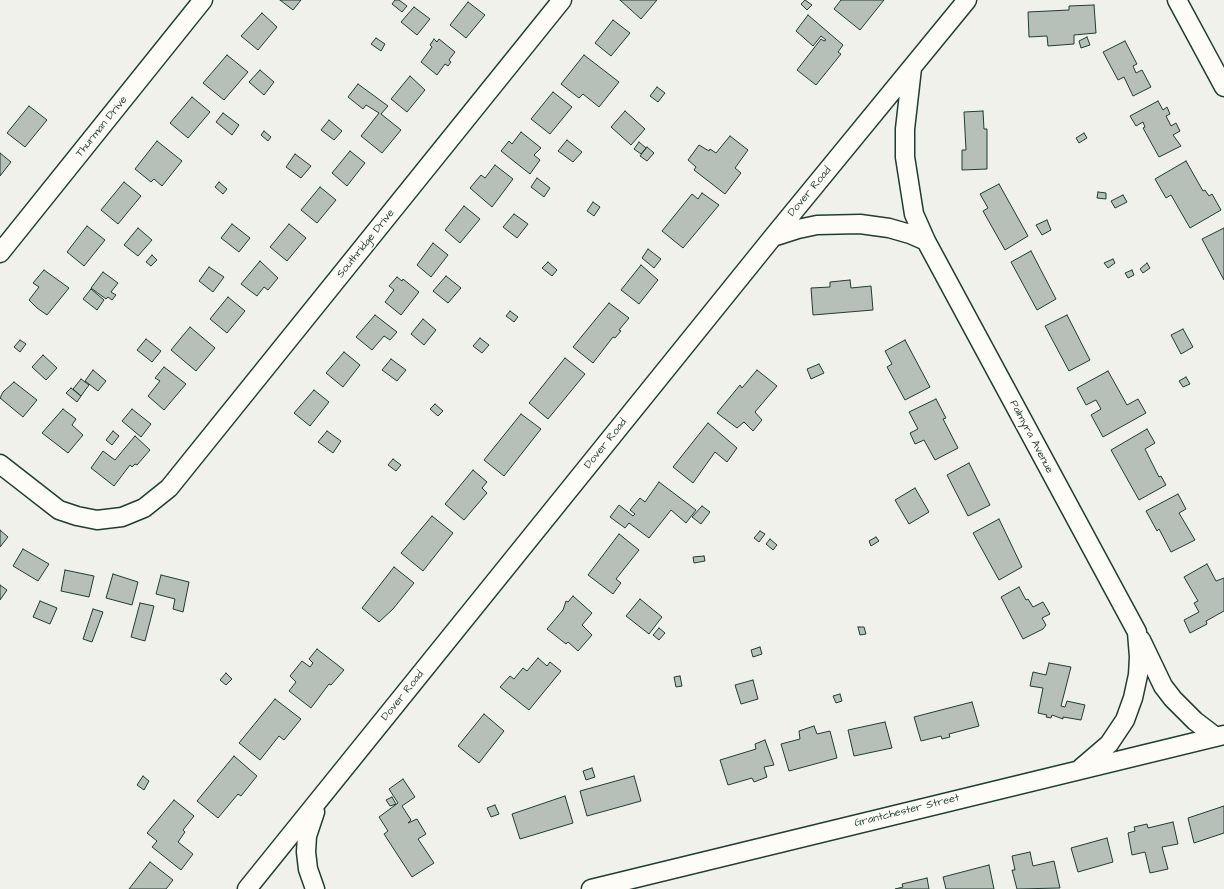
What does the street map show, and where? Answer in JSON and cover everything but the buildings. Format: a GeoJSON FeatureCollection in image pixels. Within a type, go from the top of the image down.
{"type":"FeatureCollection","features":[{"type":"Feature","properties":{"kind":"street","name":"Thurman Drive"},"geometry":{"type":"LineString","coordinates":[[0,253],[203,0]]}},
{"type":"Feature","properties":{"kind":"street","name":"Southridge Drive"},"geometry":{"type":"LineString","coordinates":[[0,464],[59,510],[76,516],[97,520],[122,517],[144,508],[169,488],[562,0]]}},
{"type":"Feature","properties":{"kind":"street","name":"Dover Road"},"geometry":{"type":"LineString","coordinates":[[247,889],[772,238],[967,0]]}},
{"type":"Feature","properties":{"kind":"street"},"geometry":{"type":"LineString","coordinates":[[1177,0],[1224,87]]}},
{"type":"Feature","properties":{"kind":"street","name":"Palmyra Avenue"},"geometry":{"type":"LineString","coordinates":[[912,68],[906,116],[905,157],[914,214],[926,241],[1137,632],[1164,686],[1173,699],[1195,721],[1220,736]]}},
{"type":"Feature","properties":{"kind":"street"},"geometry":{"type":"LineString","coordinates":[[772,238],[798,229],[817,225],[853,223],[889,228],[910,234],[926,241]]}},
{"type":"Feature","properties":{"kind":"street","name":"Palmyra Avenue"},"geometry":{"type":"LineString","coordinates":[[1082,768],[1109,744],[1125,720],[1133,698],[1138,675],[1139,657],[1137,632]]}},
{"type":"Feature","properties":{"kind":"street","name":"Grantchester Street"},"geometry":{"type":"LineString","coordinates":[[591,889],[1082,768],[1220,736]]}},
{"type":"Feature","properties":{"kind":"street"},"geometry":{"type":"LineString","coordinates":[[315,889],[308,869],[306,852],[310,829],[321,798]]}}]}
